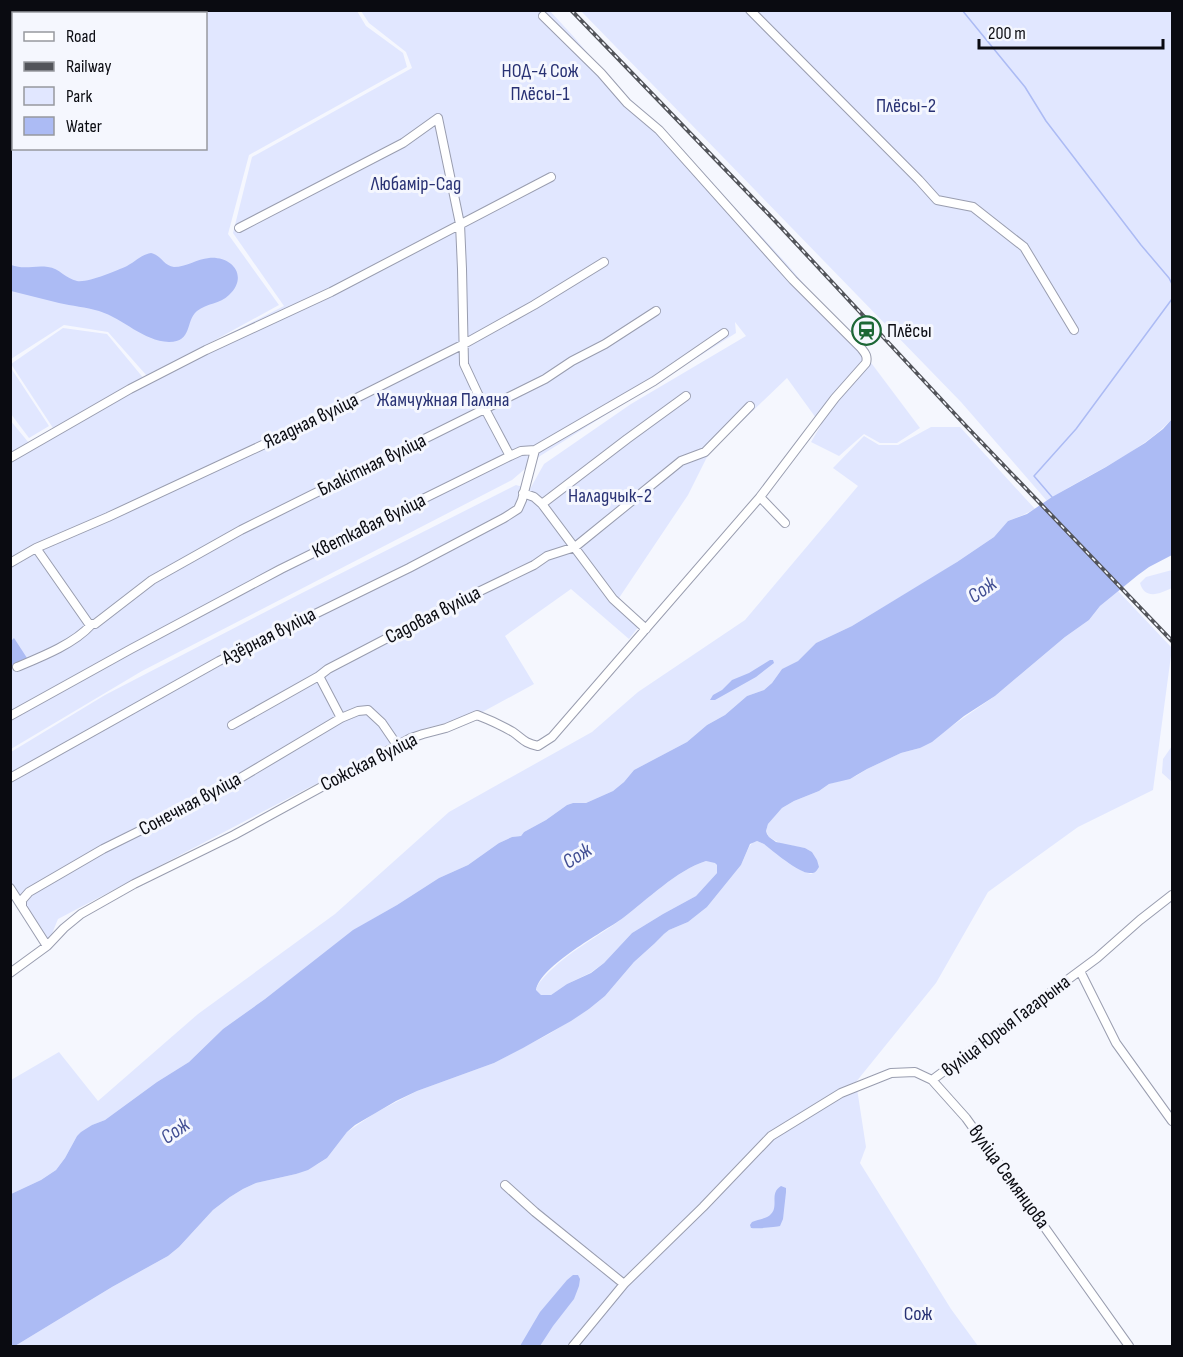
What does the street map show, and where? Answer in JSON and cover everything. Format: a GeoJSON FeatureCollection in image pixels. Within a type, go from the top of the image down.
{"type":"FeatureCollection","features":[{"type":"Feature","properties":{"kind":"street"},"geometry":{"type":"LineString","coordinates":[[750,10],[937,200],[973,207],[1024,247],[1074,330]]}},
{"type":"Feature","properties":{"kind":"street","name":"Сожская вуліца"},"geometry":{"type":"LineString","coordinates":[[10,973],[47,946],[81,914],[134,884],[234,835],[397,745],[477,715],[494,721],[527,744],[538,746],[552,737],[760,497],[836,398],[866,363],[866,354],[785,272],[659,130],[627,103],[601,73],[543,16]]}},
{"type":"Feature","properties":{"kind":"street"},"geometry":{"type":"LineString","coordinates":[[239,228],[403,143],[438,118],[460,224],[464,364],[510,456]]}},
{"type":"Feature","properties":{"kind":"street"},"geometry":{"type":"LineString","coordinates":[[10,458],[130,389],[206,350],[331,292],[551,177]]}},
{"type":"Feature","properties":{"kind":"street","name":"Ягадная вуліца"},"geometry":{"type":"LineString","coordinates":[[10,563],[36,548],[269,442],[464,344],[604,262]]}},
{"type":"Feature","properties":{"kind":"street","name":"Блакітная вуліца"},"geometry":{"type":"LineString","coordinates":[[17,668],[64,645],[152,580],[185,560],[545,379],[656,311]]}},
{"type":"Feature","properties":{"kind":"street","name":"Кветкавая вуліца"},"geometry":{"type":"LineString","coordinates":[[10,716],[281,569],[510,456],[521,451],[535,450],[654,381],[724,333]]}},
{"type":"Feature","properties":{"kind":"street"},"geometry":{"type":"LineString","coordinates":[[543,504],[686,396]]}},
{"type":"Feature","properties":{"kind":"street"},"geometry":{"type":"LineString","coordinates":[[575,548],[681,461],[705,452],[750,406]]}},
{"type":"Feature","properties":{"kind":"street"},"geometry":{"type":"LineString","coordinates":[[535,450],[524,493],[543,504],[613,599],[646,629]]}},
{"type":"Feature","properties":{"kind":"street","name":"Азёрная вуліца"},"geometry":{"type":"LineString","coordinates":[[10,778],[219,660],[504,518],[518,508],[524,493]]}},
{"type":"Feature","properties":{"kind":"street"},"geometry":{"type":"LineString","coordinates":[[760,497],[785,523]]}},
{"type":"Feature","properties":{"kind":"street"},"geometry":{"type":"LineString","coordinates":[[36,548],[88,624],[91,625]]}},
{"type":"Feature","properties":{"kind":"street","name":"Садовая вуліца"},"geometry":{"type":"LineString","coordinates":[[232,725],[386,638],[534,565],[547,556],[575,548]]}},
{"type":"Feature","properties":{"kind":"street"},"geometry":{"type":"LineString","coordinates":[[319,676],[341,718]]}},
{"type":"Feature","properties":{"kind":"street","name":"Сонечная вуліца"},"geometry":{"type":"LineString","coordinates":[[22,906],[22,900],[29,892],[103,849],[210,796],[341,718],[358,711],[368,710],[389,731],[397,745]]}},
{"type":"Feature","properties":{"kind":"street"},"geometry":{"type":"LineString","coordinates":[[10,888],[47,946]]}},
{"type":"Feature","properties":{"kind":"street","name":"вуліца Юрыя Гагарына"},"geometry":{"type":"LineString","coordinates":[[932,1080],[1097,958],[1140,920],[1173,895]]}},
{"type":"Feature","properties":{"kind":"street","name":"вуліца Юрыя Гагарына"},"geometry":{"type":"LineString","coordinates":[[1080,971],[1116,1043],[1173,1120]]}},
{"type":"Feature","properties":{"kind":"street"},"geometry":{"type":"LineString","coordinates":[[573,1347],[624,1284],[771,1136],[852,1087],[891,1073],[915,1072],[932,1080]]}},
{"type":"Feature","properties":{"kind":"street","name":"вуліца Семянцова"},"geometry":{"type":"LineString","coordinates":[[932,1080],[966,1118],[1129,1347]]}},
{"type":"Feature","properties":{"kind":"street"},"geometry":{"type":"LineString","coordinates":[[505,1185],[624,1284]]}},
{"type":"Feature","properties":{"kind":"green space"},"geometry":{"type":"Polygon","coordinates":[[[549,10],[629,102],[662,128],[786,263],[872,364],[920,428],[897,443],[880,443],[864,434],[839,456],[811,442],[821,425],[787,378],[709,453],[688,495],[619,598],[643,621],[629,639],[571,589],[505,636],[534,684],[477,715],[426,728],[58,919],[47,946],[11,891],[11,752],[105,695],[300,594],[516,485],[530,489],[544,464],[631,404],[746,336],[735,322],[736,333],[540,456],[512,480],[142,671],[11,749],[10,420],[29,443],[53,428],[11,364],[63,328],[107,334],[145,380],[166,366],[147,376],[108,332],[64,325],[11,359],[11,11],[357,11],[366,26],[403,53],[407,67],[249,155],[228,234],[279,305],[197,350],[284,306],[233,233],[252,157],[412,68],[406,52],[369,23],[361,11],[549,10]]]}},
{"type":"Feature","properties":{"kind":"green space","name":"Плёсы-2"},"geometry":{"type":"Polygon","coordinates":[[[581,11],[1172,11],[1172,419],[1159,432],[1129,453],[1047,501],[961,402],[581,11]]]}},
{"type":"Feature","properties":{"kind":"green space"},"geometry":{"type":"Polygon","coordinates":[[[11,368],[49,426],[29,438],[11,414],[11,368]]]}},
{"type":"Feature","properties":{"kind":"green space"},"geometry":{"type":"Polygon","coordinates":[[[931,427],[960,427],[1035,509],[1008,521],[994,537],[948,568],[852,626],[816,643],[798,661],[782,669],[764,690],[747,696],[687,742],[634,770],[613,791],[586,803],[567,805],[521,836],[499,843],[468,865],[439,878],[359,927],[223,1029],[189,1062],[105,1120],[92,1125],[77,1136],[56,1170],[11,1194],[11,1080],[59,1052],[98,1101],[198,1014],[335,914],[449,812],[592,732],[638,692],[745,620],[858,486],[833,468],[864,436],[879,445],[898,445],[931,427]]]}},
{"type":"Feature","properties":{"kind":"green space"},"geometry":{"type":"Polygon","coordinates":[[[1172,570],[1172,588],[1154,594],[1149,594],[1142,589],[1140,583],[1146,577],[1172,570]]]}},
{"type":"Feature","properties":{"kind":"green space","name":"Сож"},"geometry":{"type":"Polygon","coordinates":[[[1118,591],[1172,648],[1153,790],[1078,827],[988,892],[936,983],[856,1082],[866,1147],[860,1163],[951,1309],[978,1346],[15,1346],[168,1256],[213,1210],[243,1189],[256,1183],[296,1174],[318,1164],[327,1158],[347,1132],[375,1113],[417,1091],[494,1063],[549,1034],[589,1009],[605,996],[634,962],[664,934],[688,922],[707,907],[741,865],[753,842],[764,844],[802,871],[811,874],[815,872],[817,860],[812,852],[805,848],[781,844],[769,837],[766,831],[768,824],[782,808],[829,784],[856,776],[901,753],[920,748],[995,696],[1065,637],[1089,620],[1100,606],[1118,591]]]}},
{"type":"Feature","properties":{"kind":"green space"},"geometry":{"type":"Polygon","coordinates":[[[1172,746],[1172,782],[1162,773],[1163,759],[1172,746]]]}},
{"type":"Feature","properties":{"kind":"green space"},"geometry":{"type":"Polygon","coordinates":[[[706,861],[715,862],[717,873],[696,896],[632,933],[604,963],[590,973],[551,995],[541,996],[536,991],[538,984],[545,976],[564,959],[623,918],[673,878],[706,861]]]}},
{"type":"Feature","properties":{"kind":"water"},"geometry":{"type":"Polygon","coordinates":[[[151,253],[174,267],[217,258],[231,264],[238,274],[235,288],[229,295],[197,311],[185,335],[177,341],[160,341],[151,338],[99,311],[11,291],[11,265],[52,268],[73,280],[82,281],[116,271],[151,253]]]}},
{"type":"Feature","properties":{"kind":"water","name":"Сож"},"geometry":{"type":"Polygon","coordinates":[[[1172,419],[1172,555],[1138,575],[1100,606],[1089,620],[1065,637],[995,696],[964,716],[932,742],[901,753],[850,779],[829,784],[782,808],[768,824],[767,834],[776,842],[805,848],[812,852],[819,867],[815,872],[806,873],[764,844],[757,841],[750,844],[741,865],[707,907],[688,922],[664,934],[634,962],[605,996],[589,1009],[494,1063],[396,1101],[355,1125],[327,1158],[308,1170],[256,1183],[243,1189],[213,1210],[168,1256],[15,1346],[11,1346],[11,1194],[56,1170],[81,1132],[105,1120],[189,1062],[223,1029],[353,930],[439,878],[468,865],[499,843],[521,836],[567,805],[586,803],[613,791],[634,770],[687,742],[747,696],[764,690],[782,669],[798,661],[816,643],[852,626],[957,562],[994,537],[1008,521],[1027,514],[1145,443],[1172,419]],[[706,861],[673,878],[623,918],[560,960],[540,980],[536,990],[541,995],[551,995],[567,984],[591,973],[604,963],[632,933],[696,896],[717,873],[715,863],[706,861]]]}},
{"type":"Feature","properties":{"kind":"water"},"geometry":{"type":"Polygon","coordinates":[[[14,638],[27,658],[12,666],[11,641],[14,638]]]}},
{"type":"Feature","properties":{"kind":"water"},"geometry":{"type":"Polygon","coordinates":[[[770,660],[774,663],[756,677],[715,700],[710,700],[732,680],[770,660]]]}},
{"type":"Feature","properties":{"kind":"water"},"geometry":{"type":"Polygon","coordinates":[[[781,1186],[786,1188],[786,1192],[780,1226],[751,1228],[752,1222],[771,1214],[777,1189],[781,1186]]]}},
{"type":"Feature","properties":{"kind":"water"},"geometry":{"type":"Polygon","coordinates":[[[573,1275],[578,1275],[580,1279],[574,1299],[540,1346],[520,1346],[540,1312],[573,1275]]]}},
{"type":"Feature","properties":{"kind":"waterway"},"geometry":{"type":"LineString","coordinates":[[962,10],[1025,87],[1046,121],[1172,284]]}},
{"type":"Feature","properties":{"kind":"waterway"},"geometry":{"type":"LineString","coordinates":[[1052,497],[1034,476],[1076,429],[1172,299]]}},
{"type":"Feature","properties":{"kind":"railway"},"geometry":{"type":"LineString","coordinates":[[571,10],[777,223],[966,426],[1172,641]]}},
{"type":"Feature","properties":{"kind":"place","name":"Плёсы"},"geometry":{"type":"Point","coordinates":[866,331]}},
{"type":"Feature","properties":{"kind":"park label","name":"НОД-4 Сож Плёсы-1"},"geometry":{"type":"Point","coordinates":[540,82]}},
{"type":"Feature","properties":{"kind":"park label","name":"Любамір-Сад"},"geometry":{"type":"Point","coordinates":[416,184]}},
{"type":"Feature","properties":{"kind":"park label","name":"Жамчужная Паляна"},"geometry":{"type":"Point","coordinates":[443,400]}},
{"type":"Feature","properties":{"kind":"park label","name":"Наладчык-2"},"geometry":{"type":"Point","coordinates":[610,496]}}]}
